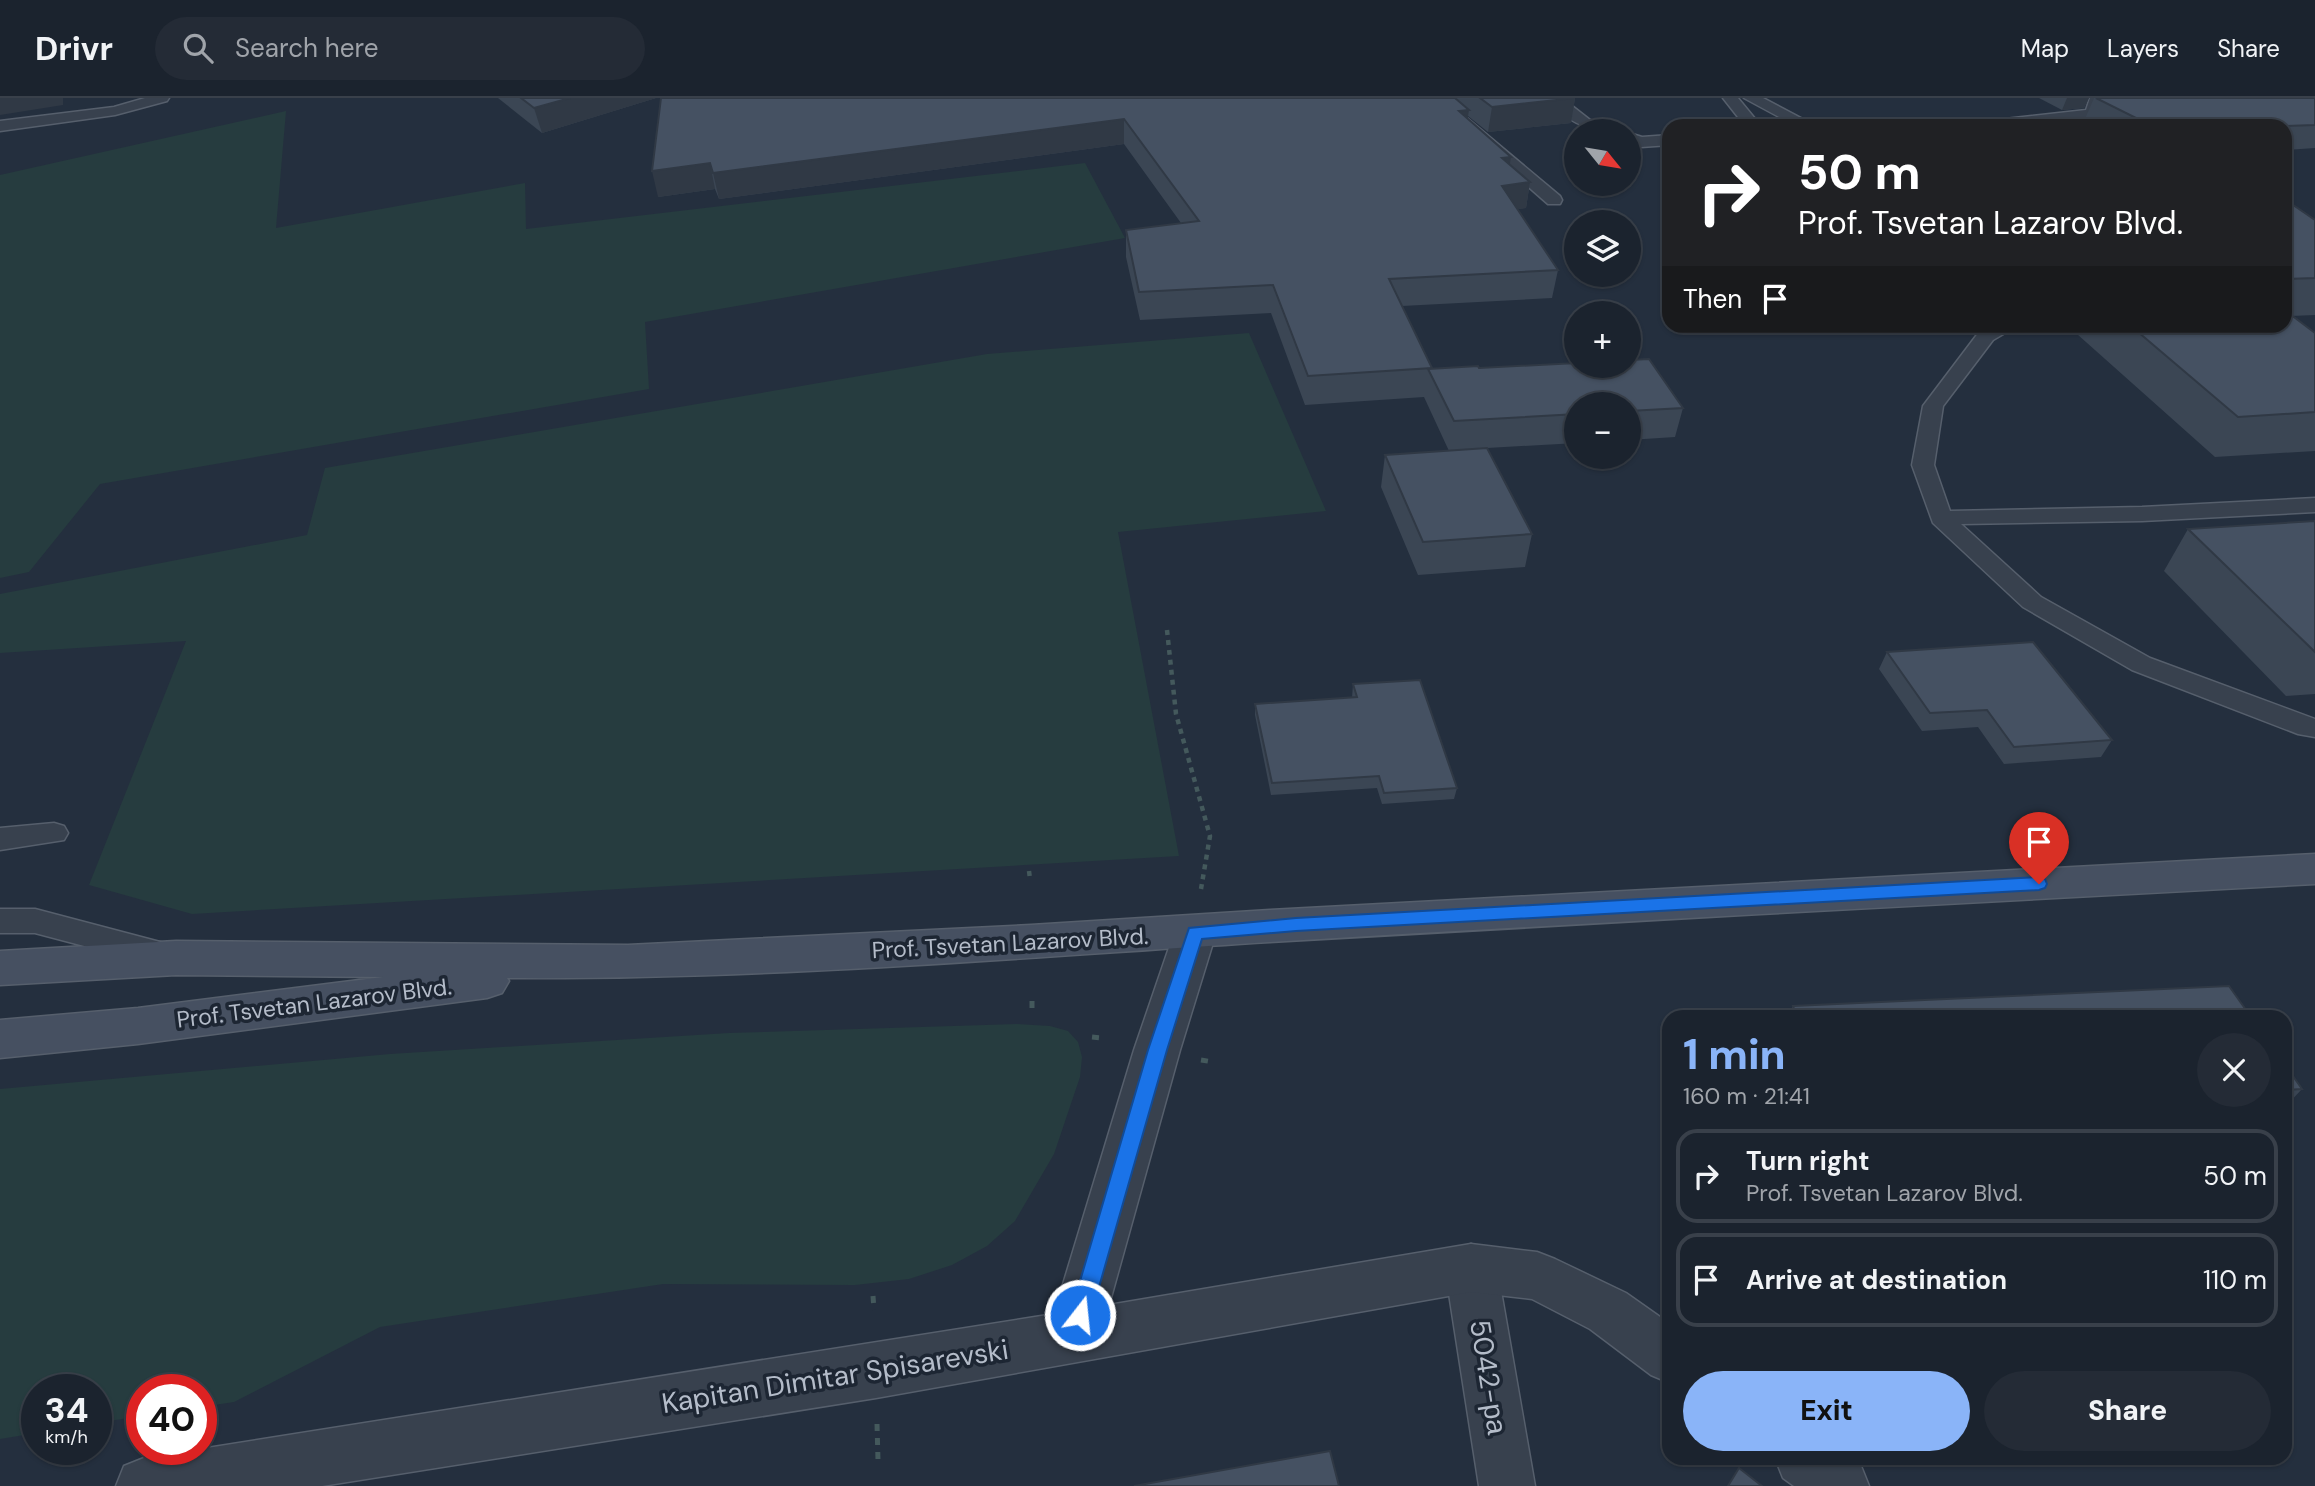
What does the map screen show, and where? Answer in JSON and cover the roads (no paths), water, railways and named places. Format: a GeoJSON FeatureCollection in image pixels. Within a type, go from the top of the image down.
{"type":"FeatureCollection","features":[{"type":"Feature","properties":{"kind":"main road","name":"Prof. Tsvetan Lazarov Blvd."},"geometry":{"type":"LineString","coordinates":[[0,968],[176,958],[628,962],[1195,933],[1665,903],[2315,869]]}},
{"type":"Feature","properties":{"kind":"main road","name":"Prof. Tsvetan Lazarov Blvd."},"geometry":{"type":"LineString","coordinates":[[0,1039],[138,1026],[628,962]]}},
{"type":"Feature","properties":{"kind":"street"},"geometry":{"type":"LineString","coordinates":[[1074,1337],[1157,1050],[1195,933]]}},
{"type":"Feature","properties":{"kind":"street","name":"Kapitan Dimitar Spisarevski"},"geometry":{"type":"LineString","coordinates":[[144,1486],[1074,1337],[1471,1268],[1537,1276],[1608,1311],[1662,1351]]}},
{"type":"Feature","properties":{"kind":"street","name":"5042-ра"},"geometry":{"type":"LineString","coordinates":[[1471,1268],[1507,1486]]}},
{"type":"Feature","properties":{"kind":"street"},"geometry":{"type":"LineString","coordinates":[[1812,1465],[1840,1486]]}},
{"type":"Feature","properties":{"kind":"lane"},"geometry":{"type":"LineString","coordinates":[[0,126],[115,111],[162,98]]}},
{"type":"Feature","properties":{"kind":"lane"},"geometry":{"type":"LineString","coordinates":[[1434,98],[1554,201]]}},
{"type":"Feature","properties":{"kind":"lane"},"geometry":{"type":"LineString","coordinates":[[1553,98],[1581,119]]}},
{"type":"Feature","properties":{"kind":"lane"},"geometry":{"type":"LineString","coordinates":[[1730,98],[1747,119]]}},
{"type":"Feature","properties":{"kind":"lane"},"geometry":{"type":"LineString","coordinates":[[1751,98],[1794,119]]}},
{"type":"Feature","properties":{"kind":"lane"},"geometry":{"type":"LineString","coordinates":[[2049,119],[2093,114],[2097,98]]}},
{"type":"Feature","properties":{"kind":"lane"},"geometry":{"type":"LineString","coordinates":[[1642,142],[1662,141]]}},
{"type":"Feature","properties":{"kind":"lane"},"geometry":{"type":"LineString","coordinates":[[1992,333],[1986,336],[1933,406],[1923,464],[1941,518],[2032,602],[2130,658],[2307,728],[2315,728]]}},
{"type":"Feature","properties":{"kind":"lane"},"geometry":{"type":"LineString","coordinates":[[1941,518],[2142,514],[2315,505]]}},
{"type":"Feature","properties":{"kind":"lane"},"geometry":{"type":"LineString","coordinates":[[0,839],[54,833]]}},
{"type":"Feature","properties":{"kind":"lane"},"geometry":{"type":"LineString","coordinates":[[0,921],[35,921],[176,958]]}}]}
